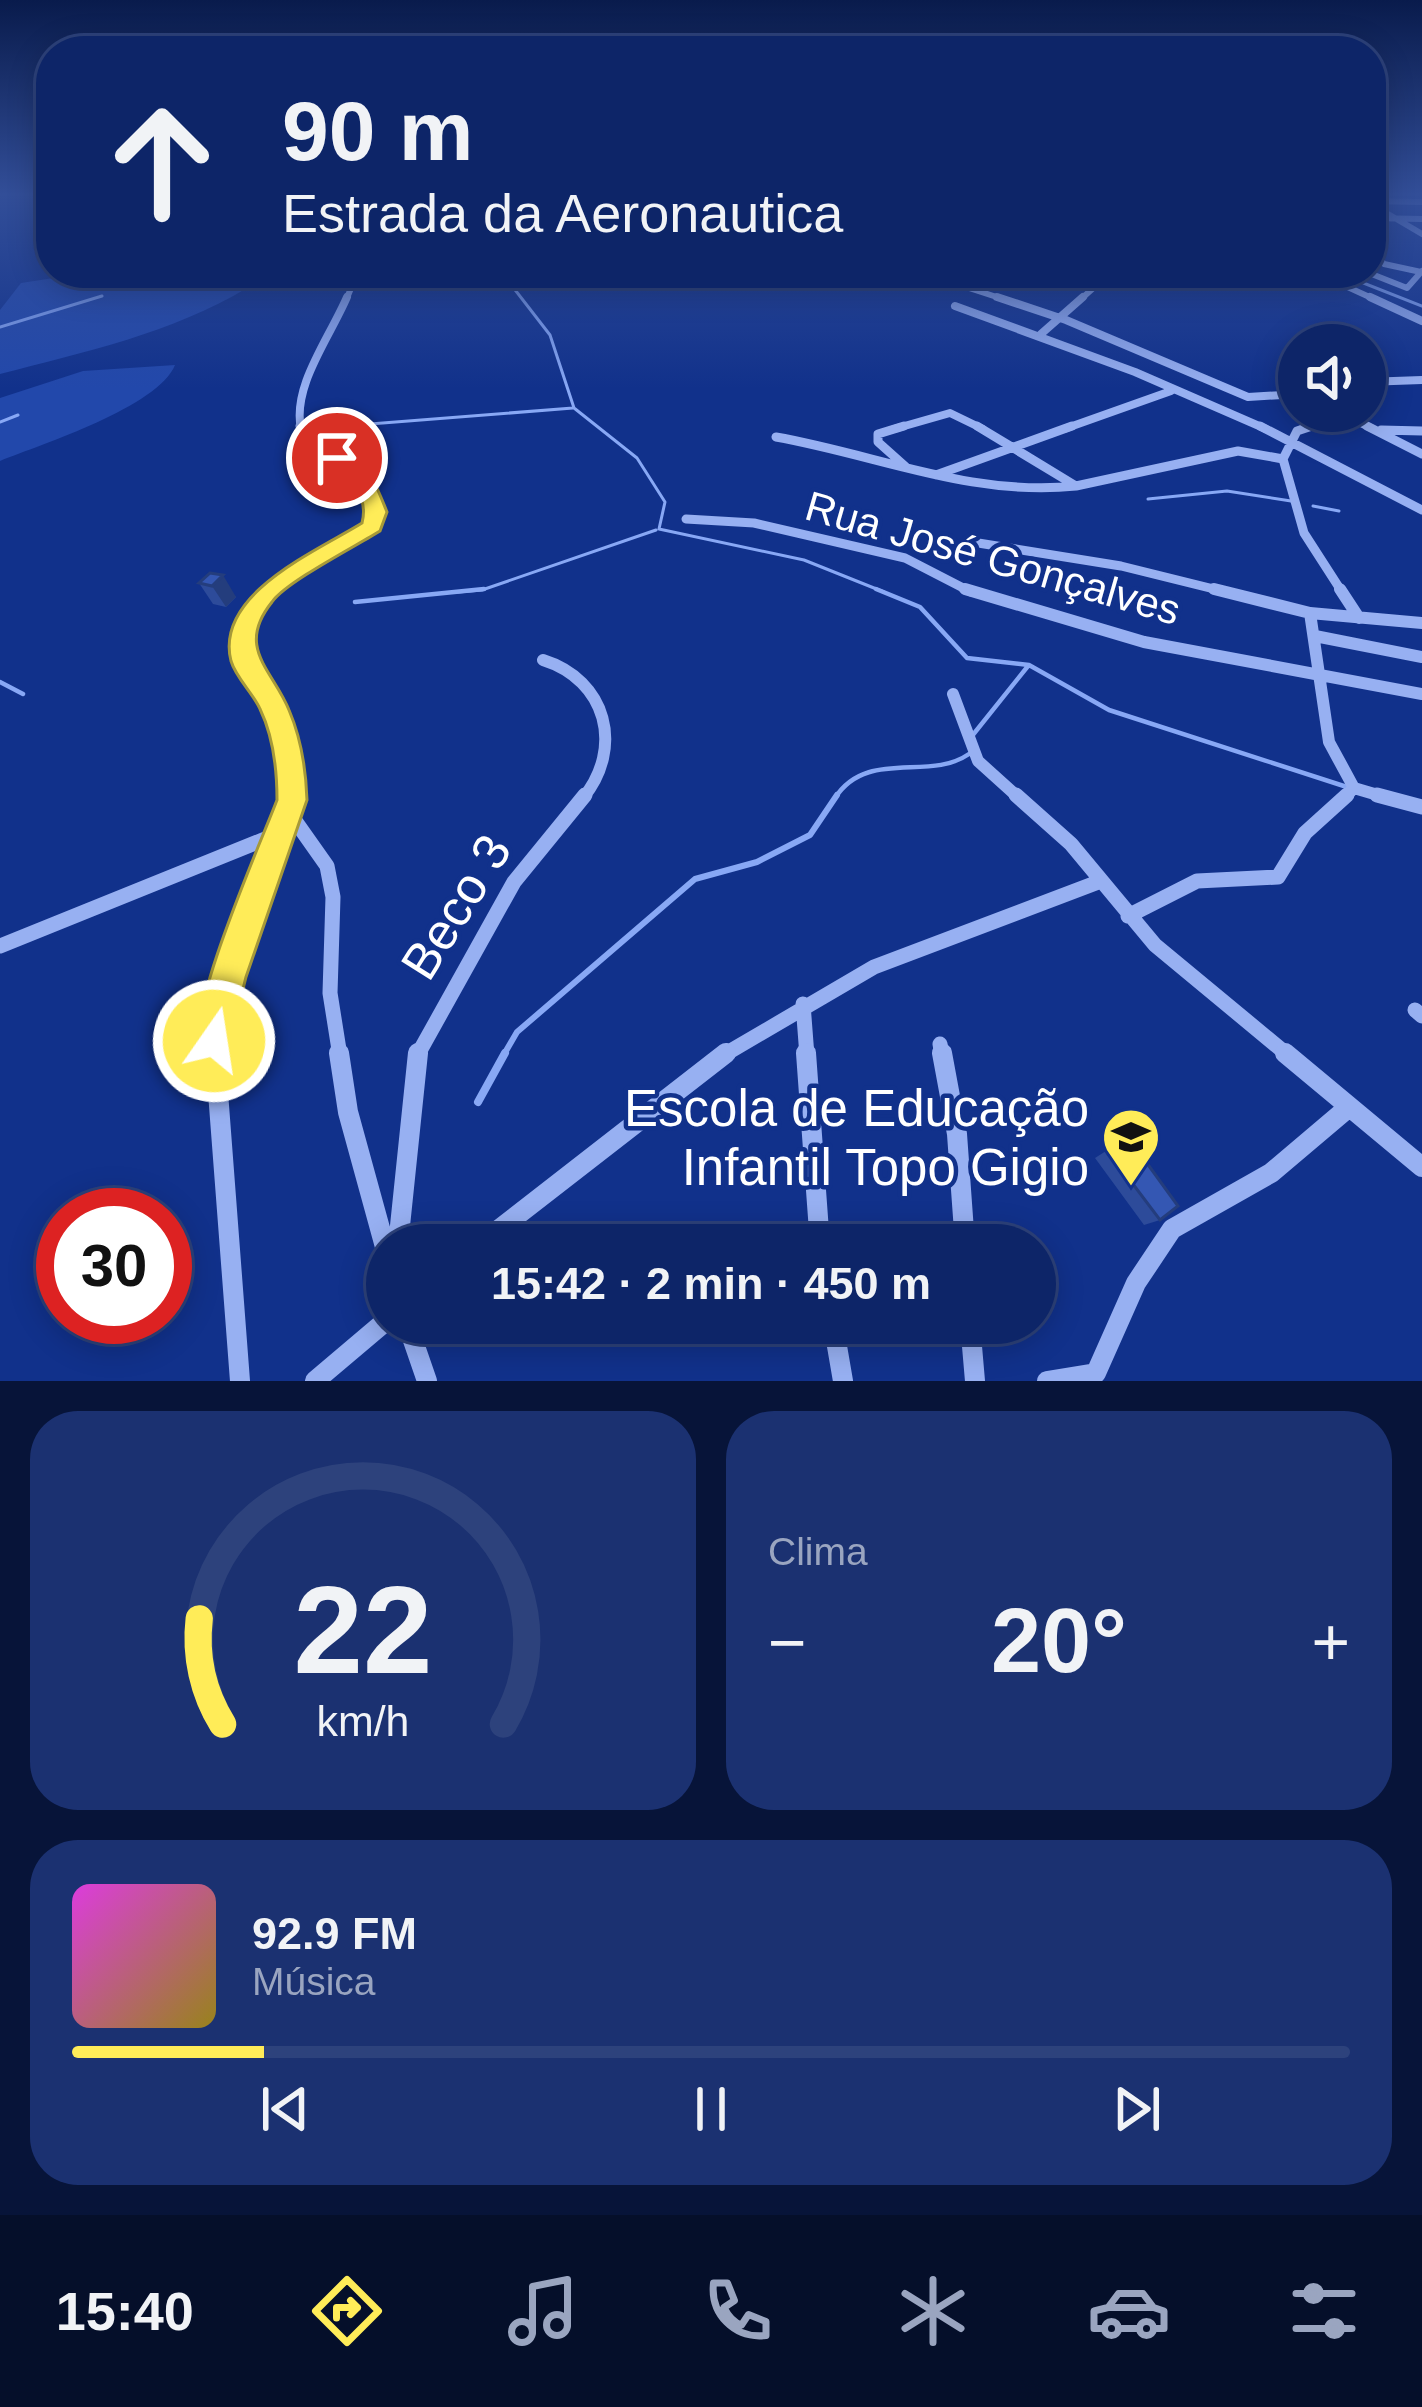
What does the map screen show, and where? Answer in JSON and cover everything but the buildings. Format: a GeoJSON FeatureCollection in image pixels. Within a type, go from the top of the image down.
{"type":"FeatureCollection","features":[{"type":"Feature","properties":{"kind":"street"},"geometry":{"type":"LineString","coordinates":[[1386,264],[1421,271],[1411,287],[1386,279]]}},
{"type":"Feature","properties":{"kind":"street"},"geometry":{"type":"LineString","coordinates":[[240,1381],[214,1041],[228,977],[275,835],[290,815],[292,771],[275,710],[244,662],[244,634],[262,595],[372,526],[376,512],[360,472],[308,446],[299,425],[299,388],[320,361],[352,288]]}},
{"type":"Feature","properties":{"kind":"street"},"geometry":{"type":"LineString","coordinates":[[969,288],[1066,320],[1248,397],[1278,395]]}},
{"type":"Feature","properties":{"kind":"street"},"geometry":{"type":"LineString","coordinates":[[1042,334],[1066,320],[1087,288]]}},
{"type":"Feature","properties":{"kind":"street"},"geometry":{"type":"LineString","coordinates":[[1350,288],[1422,321]]}},
{"type":"Feature","properties":{"kind":"street"},"geometry":{"type":"LineString","coordinates":[[955,306],[1042,334],[1289,438],[1422,510]]}},
{"type":"Feature","properties":{"kind":"street"},"geometry":{"type":"LineString","coordinates":[[1386,381],[1422,380]]}},
{"type":"Feature","properties":{"kind":"street"},"geometry":{"type":"LineString","coordinates":[[932,477],[1172,391]]}},
{"type":"Feature","properties":{"kind":"street"},"geometry":{"type":"LineString","coordinates":[[906,467],[878,442],[878,434],[950,413],[1016,446],[1076,486]]}},
{"type":"Feature","properties":{"kind":"street"},"geometry":{"type":"LineString","coordinates":[[1386,430],[1422,431]]}},
{"type":"Feature","properties":{"kind":"street"},"geometry":{"type":"LineString","coordinates":[[1302,432],[1289,438],[1283,459],[1304,533],[1359,618]]}},
{"type":"Feature","properties":{"kind":"street"},"geometry":{"type":"LineString","coordinates":[[1378,432],[1422,454]]}},
{"type":"Feature","properties":{"kind":"street"},"geometry":{"type":"LineString","coordinates":[[776,437],[932,477],[1026,493],[1238,451],[1283,459]]}},
{"type":"Feature","properties":{"kind":"street","name":"Rua José Gonçalves"},"geometry":{"type":"LineString","coordinates":[[686,519],[754,523],[905,558],[972,593],[1144,642],[1314,670],[1422,694]]}},
{"type":"Feature","properties":{"kind":"street"},"geometry":{"type":"LineString","coordinates":[[972,542],[1120,566],[1310,613],[1422,623]]}},
{"type":"Feature","properties":{"kind":"street"},"geometry":{"type":"LineString","coordinates":[[1310,613],[1314,670],[1329,742],[1354,788],[1422,807]]}},
{"type":"Feature","properties":{"kind":"street"},"geometry":{"type":"LineString","coordinates":[[1315,636],[1422,657]]}},
{"type":"Feature","properties":{"kind":"street","name":"Beco 3"},"geometry":{"type":"LineString","coordinates":[[400,1224],[412,1072],[418,1052],[514,882],[603,773],[604,715],[595,698],[566,667],[543,660]]}},
{"type":"Feature","properties":{"kind":"street"},"geometry":{"type":"LineString","coordinates":[[953,694],[979,761],[1071,844],[1155,945],[1268,1034],[1422,1167]]}},
{"type":"Feature","properties":{"kind":"street"},"geometry":{"type":"LineString","coordinates":[[1128,916],[1197,881],[1261,883],[1278,877],[1304,833],[1354,788]]}},
{"type":"Feature","properties":{"kind":"street"},"geometry":{"type":"LineString","coordinates":[[290,815],[327,866],[333,897],[330,993],[348,1112],[379,1224]]}},
{"type":"Feature","properties":{"kind":"street"},"geometry":{"type":"LineString","coordinates":[[0,946],[275,835]]}},
{"type":"Feature","properties":{"kind":"street"},"geometry":{"type":"LineString","coordinates":[[505,1224],[645,1112],[803,1004],[854,977],[1101,881]]}},
{"type":"Feature","properties":{"kind":"street"},"geometry":{"type":"LineString","coordinates":[[803,1004],[819,1224]]}},
{"type":"Feature","properties":{"kind":"street"},"geometry":{"type":"LineString","coordinates":[[940,1044],[957,1134],[963,1224]]}},
{"type":"Feature","properties":{"kind":"street"},"geometry":{"type":"LineString","coordinates":[[1047,1381],[1102,1377],[1136,1282],[1172,1229],[1270,1173],[1349,1107]]}},
{"type":"Feature","properties":{"kind":"street"},"geometry":{"type":"LineString","coordinates":[[315,1381],[366,1338]]}},
{"type":"Feature","properties":{"kind":"street"},"geometry":{"type":"LineString","coordinates":[[414,1344],[427,1381]]}},
{"type":"Feature","properties":{"kind":"street"},"geometry":{"type":"LineString","coordinates":[[837,1344],[843,1381]]}},
{"type":"Feature","properties":{"kind":"street"},"geometry":{"type":"LineString","coordinates":[[972,1344],[975,1381]]}},
{"type":"Feature","properties":{"kind":"shaded area"},"geometry":{"type":"Polygon","coordinates":[[[36,281],[36,288],[247,288],[158,329],[0,374],[0,310],[21,283],[36,281]]]}},
{"type":"Feature","properties":{"kind":"shaded area"},"geometry":{"type":"Polygon","coordinates":[[[175,365],[164,380],[123,409],[0,461],[0,398],[83,371],[175,365]]]}},
{"type":"Feature","properties":{"kind":"waterway"},"geometry":{"type":"LineString","coordinates":[[514,288],[550,335],[574,408],[637,458],[665,502],[659,529],[804,560],[884,592]]}},
{"type":"Feature","properties":{"kind":"waterway"},"geometry":{"type":"LineString","coordinates":[[1376,288],[1422,306]]}},
{"type":"Feature","properties":{"kind":"waterway"},"geometry":{"type":"LineString","coordinates":[[0,327],[102,296]]}},
{"type":"Feature","properties":{"kind":"waterway"},"geometry":{"type":"LineString","coordinates":[[370,424],[573,408]]}},
{"type":"Feature","properties":{"kind":"waterway"},"geometry":{"type":"LineString","coordinates":[[0,422],[18,415]]}},
{"type":"Feature","properties":{"kind":"waterway"},"geometry":{"type":"LineString","coordinates":[[1148,499],[1227,491],[1291,501]]}},
{"type":"Feature","properties":{"kind":"waterway"},"geometry":{"type":"LineString","coordinates":[[1313,506],[1339,511]]}},
{"type":"Feature","properties":{"kind":"waterway"},"geometry":{"type":"LineString","coordinates":[[458,592],[482,590],[656,530]]}},
{"type":"Feature","properties":{"kind":"waterway"},"geometry":{"type":"LineString","coordinates":[[355,602],[484,589]]}},
{"type":"Feature","properties":{"kind":"waterway"},"geometry":{"type":"LineString","coordinates":[[876,589],[920,607],[967,658],[1029,665],[1109,710],[1350,788]]}},
{"type":"Feature","properties":{"kind":"waterway"},"geometry":{"type":"LineString","coordinates":[[972,736],[1028,666]]}},
{"type":"Feature","properties":{"kind":"waterway"},"geometry":{"type":"LineString","coordinates":[[0,682],[23,694]]}},
{"type":"Feature","properties":{"kind":"waterway"},"geometry":{"type":"LineString","coordinates":[[835,798],[864,774],[936,766],[969,754]]}},
{"type":"Feature","properties":{"kind":"waterway"},"geometry":{"type":"LineString","coordinates":[[503,1056],[517,1032],[695,879],[757,862],[810,835],[837,795]]}},
{"type":"Feature","properties":{"kind":"waterway"},"geometry":{"type":"LineString","coordinates":[[478,1102],[505,1053]]}},
{"type":"Feature","properties":{"kind":"place","name":"Escola de Educação Infantil Topo Gigio"},"geometry":{"type":"Point","coordinates":[1131,1188]}},
{"type":"Feature","properties":{"kind":"route"},"geometry":{"type":"LineString","coordinates":[[214,1041],[228,977],[275,835],[290,815],[292,800],[292,771],[275,710],[244,662],[244,634],[262,595],[372,526],[376,512],[360,472],[337,458]]}}]}
